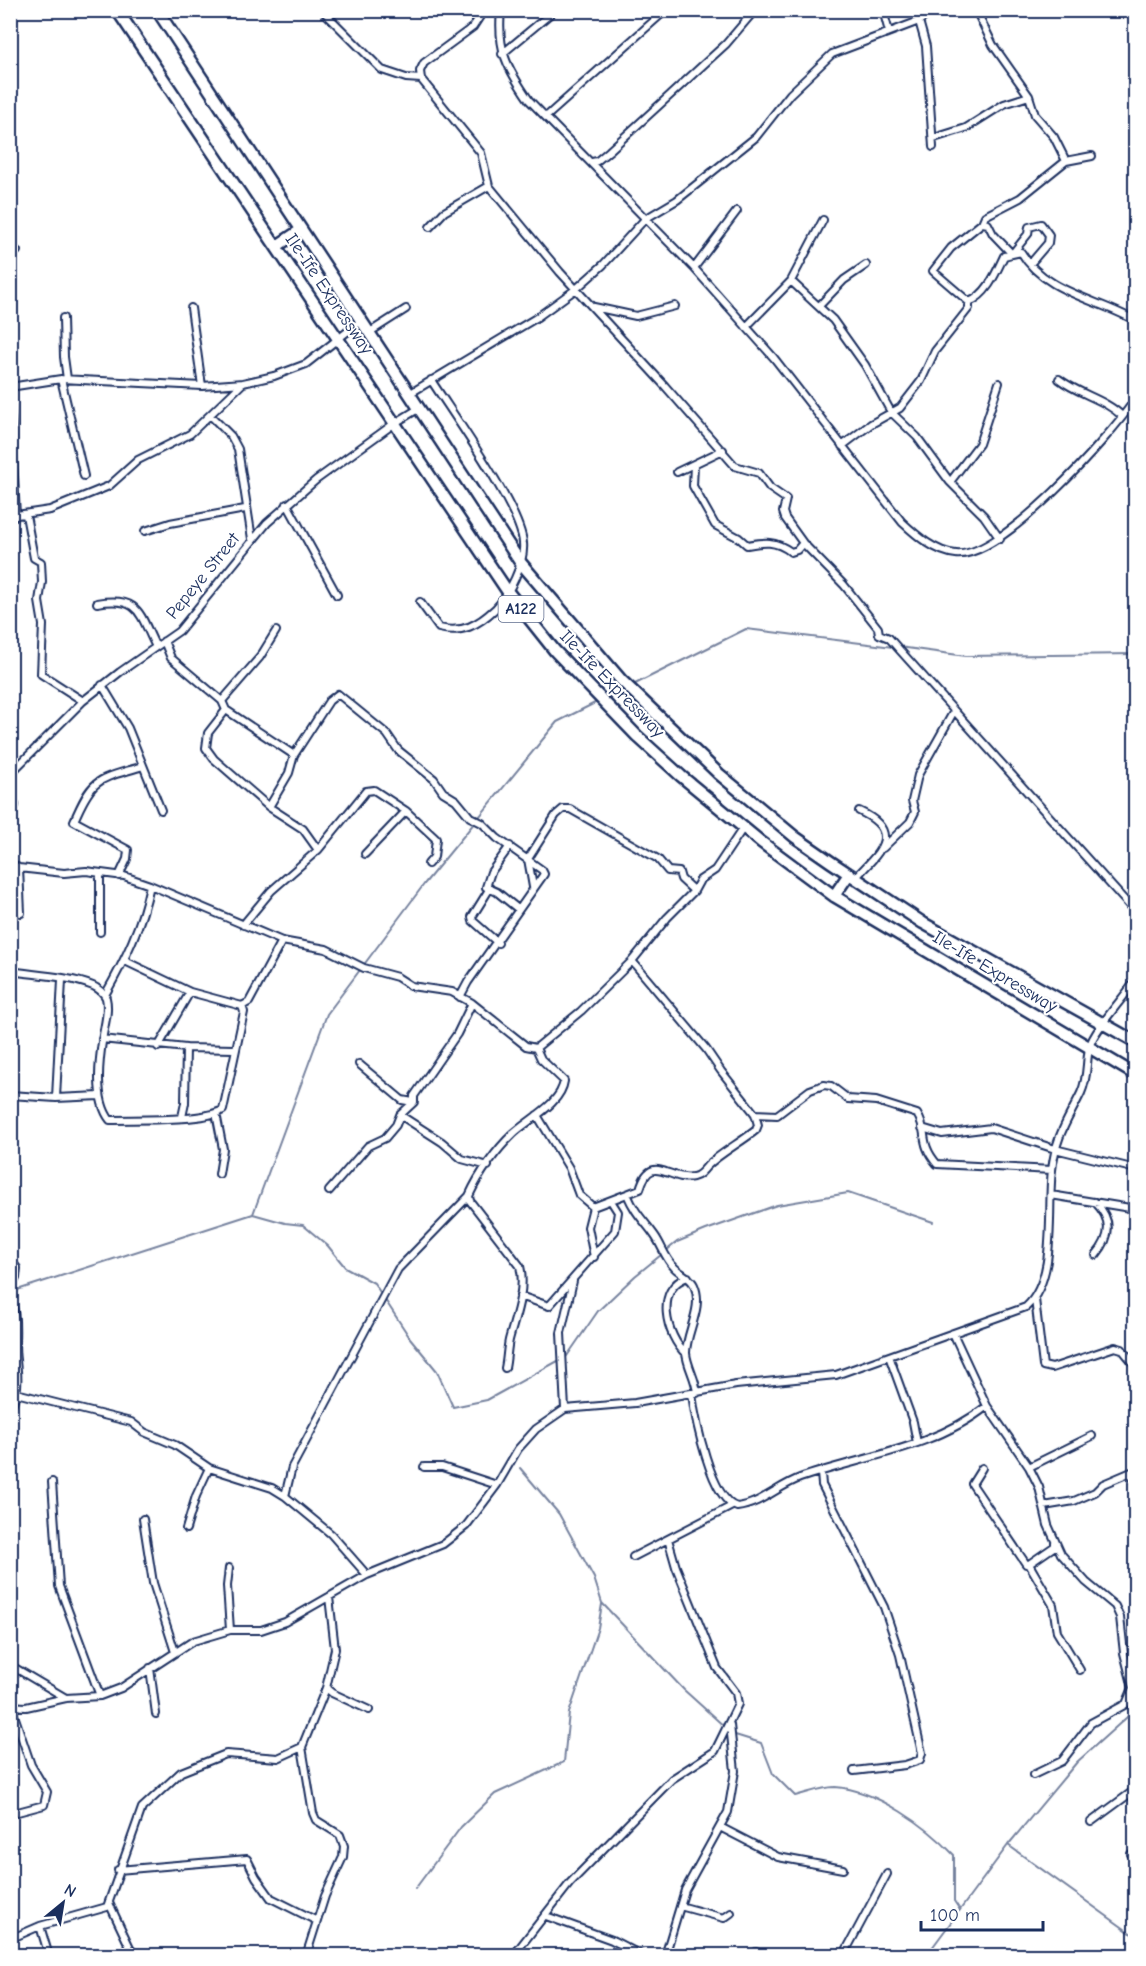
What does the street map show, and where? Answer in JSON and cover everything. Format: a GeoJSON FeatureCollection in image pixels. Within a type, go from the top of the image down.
{"type":"FeatureCollection","features":[{"type":"Feature","properties":{"kind":"highway","name":"Ile-Ife Expressway"},"geometry":{"type":"LineString","coordinates":[[117,10],[508,592],[555,651],[637,736],[743,828],[834,896],[1136,1075]]}},
{"type":"Feature","properties":{"kind":"highway","name":"Ile-Ife Expressway"},"geometry":{"type":"LineString","coordinates":[[157,10],[520,562],[621,680],[685,743],[780,825],[851,876],[924,923],[1136,1042]]}},
{"type":"Feature","properties":{"kind":"highway"},"geometry":{"type":"LineString","coordinates":[[277,246],[301,230]]}},
{"type":"Feature","properties":{"kind":"highway"},"geometry":{"type":"LineString","coordinates":[[834,896],[851,876]]}},
{"type":"Feature","properties":{"kind":"street"},"geometry":{"type":"LineString","coordinates":[[322,10],[382,70],[406,78],[421,79]]}},
{"type":"Feature","properties":{"kind":"street"},"geometry":{"type":"LineString","coordinates":[[484,10],[473,27],[424,63],[420,71],[421,79],[481,153],[489,186],[576,289],[735,466],[759,473],[770,488],[786,499],[783,512],[785,518],[803,543],[844,585],[873,621],[879,634],[889,638],[1064,835],[1087,856],[1136,914]]}},
{"type":"Feature","properties":{"kind":"street"},"geometry":{"type":"LineString","coordinates":[[501,10],[499,33],[502,54],[511,74],[523,91],[694,268],[746,327],[902,522],[921,540],[956,554],[975,552],[1000,539],[1093,453],[1136,398]]}},
{"type":"Feature","properties":{"kind":"street"},"geometry":{"type":"LineString","coordinates":[[502,54],[555,10]]}},
{"type":"Feature","properties":{"kind":"street"},"geometry":{"type":"LineString","coordinates":[[547,116],[658,20],[666,10]]}},
{"type":"Feature","properties":{"kind":"street"},"geometry":{"type":"LineString","coordinates":[[592,162],[597,161],[609,151],[717,52],[755,10]]}},
{"type":"Feature","properties":{"kind":"street"},"geometry":{"type":"LineString","coordinates":[[883,10],[889,33]]}},
{"type":"Feature","properties":{"kind":"street"},"geometry":{"type":"LineString","coordinates":[[409,394],[537,318],[576,289],[603,265],[645,219],[677,200],[756,137],[790,94],[832,54],[919,21],[934,10]]}},
{"type":"Feature","properties":{"kind":"street"},"geometry":{"type":"LineString","coordinates":[[976,10],[993,45],[1029,96],[1035,116],[1054,137],[1066,161]]}},
{"type":"Feature","properties":{"kind":"street"},"geometry":{"type":"LineString","coordinates":[[919,21],[926,46],[926,73],[930,82],[929,101],[933,147]]}},
{"type":"Feature","properties":{"kind":"street"},"geometry":{"type":"LineString","coordinates":[[934,138],[966,128],[1004,104],[1029,96]]}},
{"type":"Feature","properties":{"kind":"street"},"geometry":{"type":"LineString","coordinates":[[842,446],[900,408],[912,394],[935,351],[969,308],[969,302],[933,271],[951,248],[982,222],[985,216],[1020,198],[1066,161],[1092,156]]}},
{"type":"Feature","properties":{"kind":"street"},"geometry":{"type":"LineString","coordinates":[[430,227],[444,212],[489,186]]}},
{"type":"Feature","properties":{"kind":"street"},"geometry":{"type":"LineString","coordinates":[[694,268],[737,211]]}},
{"type":"Feature","properties":{"kind":"street"},"geometry":{"type":"LineString","coordinates":[[746,327],[791,281],[823,219]]}},
{"type":"Feature","properties":{"kind":"street"},"geometry":{"type":"LineString","coordinates":[[982,222],[988,224],[993,234],[1012,254]]}},
{"type":"Feature","properties":{"kind":"street"},"geometry":{"type":"LineString","coordinates":[[1012,254],[1028,234],[1029,227],[1041,224],[1049,235],[1048,243],[1030,264]]}},
{"type":"Feature","properties":{"kind":"street"},"geometry":{"type":"LineString","coordinates":[[969,302],[977,299],[992,280],[1004,256],[1021,252],[1041,275],[1065,290],[1125,314],[1136,321]]}},
{"type":"Feature","properties":{"kind":"street"},"geometry":{"type":"LineString","coordinates":[[820,305],[844,280],[866,265]]}},
{"type":"Feature","properties":{"kind":"street"},"geometry":{"type":"LineString","coordinates":[[791,281],[820,305],[858,353],[891,412],[917,436],[950,482],[984,516],[1000,539]]}},
{"type":"Feature","properties":{"kind":"street"},"geometry":{"type":"LineString","coordinates":[[593,307],[636,316],[675,306]]}},
{"type":"Feature","properties":{"kind":"street"},"geometry":{"type":"LineString","coordinates":[[191,308],[202,386]]}},
{"type":"Feature","properties":{"kind":"street"},"geometry":{"type":"LineString","coordinates":[[370,332],[406,309]]}},
{"type":"Feature","properties":{"kind":"street"},"geometry":{"type":"LineString","coordinates":[[63,318],[64,379],[84,476]]}},
{"type":"Feature","properties":{"kind":"street"},"geometry":{"type":"LineString","coordinates":[[10,387],[64,379],[202,386],[243,383],[274,376],[306,364],[361,321]]}},
{"type":"Feature","properties":{"kind":"street"},"geometry":{"type":"LineString","coordinates":[[1059,379],[1070,388],[1115,409],[1122,416]]}},
{"type":"Feature","properties":{"kind":"street"},"geometry":{"type":"LineString","coordinates":[[420,602],[439,628],[455,632],[469,628],[491,612],[508,592],[520,562],[524,544],[519,526],[487,468],[431,380]]}},
{"type":"Feature","properties":{"kind":"street"},"geometry":{"type":"LineString","coordinates":[[10,395],[16,473],[13,516],[59,507],[109,486],[138,460],[190,434],[243,383]]}},
{"type":"Feature","properties":{"kind":"street"},"geometry":{"type":"LineString","coordinates":[[950,482],[979,444],[999,383]]}},
{"type":"Feature","properties":{"kind":"street","name":"Pepeye Street"},"geometry":{"type":"LineString","coordinates":[[10,774],[83,701],[193,617],[252,539],[287,504],[395,423],[418,409]]}},
{"type":"Feature","properties":{"kind":"street"},"geometry":{"type":"LineString","coordinates":[[211,416],[231,436],[238,449],[245,510],[252,539]]}},
{"type":"Feature","properties":{"kind":"street"},"geometry":{"type":"LineString","coordinates":[[677,472],[723,450]]}},
{"type":"Feature","properties":{"kind":"street"},"geometry":{"type":"LineString","coordinates":[[694,465],[693,486],[718,528],[739,538],[747,545],[762,541],[774,543],[791,552],[797,550],[803,543]]}},
{"type":"Feature","properties":{"kind":"street"},"geometry":{"type":"LineString","coordinates":[[287,504],[337,595]]}},
{"type":"Feature","properties":{"kind":"street"},"geometry":{"type":"LineString","coordinates":[[145,531],[170,523],[245,510]]}},
{"type":"Feature","properties":{"kind":"street"},"geometry":{"type":"LineString","coordinates":[[26,515],[34,558],[41,562],[42,582],[39,601],[43,625],[42,674],[83,701]]}},
{"type":"Feature","properties":{"kind":"street"},"geometry":{"type":"LineString","coordinates":[[97,603],[119,599],[131,604],[138,611],[156,647]]}},
{"type":"Feature","properties":{"kind":"street"},"geometry":{"type":"LineString","coordinates":[[222,700],[260,657],[276,631]]}},
{"type":"Feature","properties":{"kind":"street"},"geometry":{"type":"LineString","coordinates":[[164,641],[171,658],[222,700],[226,710],[294,754]]}},
{"type":"Feature","properties":{"kind":"street"},"geometry":{"type":"LineString","coordinates":[[102,685],[128,728],[161,810]]}},
{"type":"Feature","properties":{"kind":"street"},"geometry":{"type":"LineString","coordinates":[[269,807],[289,773],[294,754],[328,701],[338,694],[387,734],[398,750],[434,779],[443,792],[456,800],[470,817],[482,823],[496,838],[544,872],[460,997]]}},
{"type":"Feature","properties":{"kind":"street"},"geometry":{"type":"LineString","coordinates":[[226,710],[208,734],[206,748],[214,759],[269,807],[303,829],[318,850]]}},
{"type":"Feature","properties":{"kind":"street"},"geometry":{"type":"LineString","coordinates":[[851,876],[910,822],[915,812],[912,801],[918,775],[954,711]]}},
{"type":"Feature","properties":{"kind":"street"},"geometry":{"type":"LineString","coordinates":[[119,876],[127,859],[128,850],[74,821],[88,790],[102,779],[143,766]]}},
{"type":"Feature","properties":{"kind":"street"},"geometry":{"type":"LineString","coordinates":[[243,925],[272,891],[318,850],[366,791],[374,790],[406,812],[436,839],[434,857],[428,864]]}},
{"type":"Feature","properties":{"kind":"street"},"geometry":{"type":"LineString","coordinates":[[10,793],[15,805],[10,821]]}},
{"type":"Feature","properties":{"kind":"street"},"geometry":{"type":"LineString","coordinates":[[533,887],[528,859],[556,815],[564,809],[570,810],[658,859],[668,871],[679,872],[681,879],[694,891]]}},
{"type":"Feature","properties":{"kind":"street"},"geometry":{"type":"LineString","coordinates":[[859,811],[869,816],[879,826],[885,841],[883,848]]}},
{"type":"Feature","properties":{"kind":"street"},"geometry":{"type":"LineString","coordinates":[[365,854],[406,812]]}},
{"type":"Feature","properties":{"kind":"street"},"geometry":{"type":"LineString","coordinates":[[536,1048],[581,1011],[632,961],[667,918],[694,891],[700,880],[715,870],[743,828]]}},
{"type":"Feature","properties":{"kind":"street"},"geometry":{"type":"LineString","coordinates":[[510,846],[486,882],[486,886],[518,909]]}},
{"type":"Feature","properties":{"kind":"street"},"geometry":{"type":"LineString","coordinates":[[10,863],[19,868],[64,873],[100,873],[150,885],[282,941],[326,949],[364,968],[397,977],[411,986],[440,989],[460,997],[472,1003],[526,1046],[536,1048]]}},
{"type":"Feature","properties":{"kind":"street"},"geometry":{"type":"LineString","coordinates":[[19,868],[21,913]]}},
{"type":"Feature","properties":{"kind":"street"},"geometry":{"type":"LineString","coordinates":[[100,873],[100,932]]}},
{"type":"Feature","properties":{"kind":"street"},"geometry":{"type":"LineString","coordinates":[[105,995],[125,962],[145,908],[150,885]]}},
{"type":"Feature","properties":{"kind":"street"},"geometry":{"type":"LineString","coordinates":[[490,888],[472,917],[473,921],[498,943]]}},
{"type":"Feature","properties":{"kind":"street"},"geometry":{"type":"LineString","coordinates":[[125,962],[190,992],[242,1006],[249,1002],[282,941]]}},
{"type":"Feature","properties":{"kind":"street"},"geometry":{"type":"LineString","coordinates":[[593,1207],[640,1189],[647,1173],[653,1170],[659,1169],[673,1176],[690,1178],[698,1176],[719,1155],[756,1130],[759,1125],[754,1114],[706,1048],[632,961]]}},
{"type":"Feature","properties":{"kind":"street"},"geometry":{"type":"LineString","coordinates":[[10,971],[94,986],[105,995],[107,1006],[102,1039],[100,1096],[103,1112],[110,1120],[182,1117],[223,1110],[234,1049],[244,1012],[242,1006]]}},
{"type":"Feature","properties":{"kind":"street"},"geometry":{"type":"LineString","coordinates":[[56,1098],[62,980]]}},
{"type":"Feature","properties":{"kind":"street"},"geometry":{"type":"LineString","coordinates":[[1135,1366],[1122,1349],[1115,1347],[1052,1368],[1043,1366],[1035,1299],[1045,1269],[1055,1149],[1063,1124],[1082,1092],[1088,1071],[1089,1047],[1136,980]]}},
{"type":"Feature","properties":{"kind":"street"},"geometry":{"type":"LineString","coordinates":[[158,1047],[190,992]]}},
{"type":"Feature","properties":{"kind":"street"},"geometry":{"type":"LineString","coordinates":[[329,1191],[368,1146],[385,1138],[396,1125],[400,1115],[414,1102],[414,1096],[456,1034],[472,1003]]}},
{"type":"Feature","properties":{"kind":"street"},"geometry":{"type":"LineString","coordinates":[[102,1039],[158,1047],[234,1049]]}},
{"type":"Feature","properties":{"kind":"street"},"geometry":{"type":"LineString","coordinates":[[182,1117],[185,1103],[186,1048]]}},
{"type":"Feature","properties":{"kind":"street"},"geometry":{"type":"LineString","coordinates":[[285,1496],[292,1467],[398,1269],[470,1196],[488,1166],[513,1134],[537,1115],[560,1092],[564,1081],[541,1059],[536,1048]]}},
{"type":"Feature","properties":{"kind":"street"},"geometry":{"type":"LineString","coordinates":[[359,1064],[402,1100],[414,1102]]}},
{"type":"Feature","properties":{"kind":"street"},"geometry":{"type":"LineString","coordinates":[[754,1114],[777,1115],[810,1090],[824,1085],[831,1086],[848,1099],[876,1101],[917,1114],[922,1128],[923,1143],[937,1164],[1052,1170]]}},
{"type":"Feature","properties":{"kind":"street"},"geometry":{"type":"LineString","coordinates":[[10,1095],[56,1098],[100,1096]]}},
{"type":"Feature","properties":{"kind":"street"},"geometry":{"type":"LineString","coordinates":[[216,1113],[223,1149],[219,1174]]}},
{"type":"Feature","properties":{"kind":"street"},"geometry":{"type":"LineString","coordinates":[[400,1115],[442,1142],[462,1159],[488,1166]]}},
{"type":"Feature","properties":{"kind":"street"},"geometry":{"type":"LineString","coordinates":[[537,1115],[569,1168],[579,1195],[593,1207]]}},
{"type":"Feature","properties":{"kind":"street"},"geometry":{"type":"LineString","coordinates":[[922,1128],[942,1134],[992,1128],[1055,1149],[1136,1168]]}},
{"type":"Feature","properties":{"kind":"street"},"geometry":{"type":"LineString","coordinates":[[627,1194],[636,1215],[655,1236],[665,1256],[696,1289],[695,1315],[686,1354]]}},
{"type":"Feature","properties":{"kind":"street"},"geometry":{"type":"LineString","coordinates":[[1051,1195],[1136,1209]]}},
{"type":"Feature","properties":{"kind":"street"},"geometry":{"type":"LineString","coordinates":[[470,1196],[470,1201],[520,1266],[522,1275],[520,1296],[505,1368]]}},
{"type":"Feature","properties":{"kind":"street"},"geometry":{"type":"LineString","coordinates":[[520,1296],[549,1306],[615,1231],[618,1212],[611,1201]]}},
{"type":"Feature","properties":{"kind":"street"},"geometry":{"type":"LineString","coordinates":[[1094,1202],[1105,1212],[1109,1222],[1104,1245],[1096,1255]]}},
{"type":"Feature","properties":{"kind":"street"},"geometry":{"type":"LineString","coordinates":[[593,1207],[588,1227],[594,1257]]}},
{"type":"Feature","properties":{"kind":"street"},"geometry":{"type":"LineString","coordinates":[[10,1260],[16,1268],[16,1278],[10,1290]]}},
{"type":"Feature","properties":{"kind":"street"},"geometry":{"type":"LineString","coordinates":[[687,1277],[680,1279],[672,1288],[668,1299],[668,1324],[675,1344],[686,1354],[696,1382],[694,1393],[704,1453],[713,1475],[732,1506],[737,1508],[755,1503],[799,1478],[821,1473],[844,1462],[917,1443],[974,1417],[987,1406]]}},
{"type":"Feature","properties":{"kind":"street"},"geometry":{"type":"LineString","coordinates":[[565,1409],[561,1333],[574,1278]]}},
{"type":"Feature","properties":{"kind":"street"},"geometry":{"type":"LineString","coordinates":[[560,1293],[569,1295]]}},
{"type":"Feature","properties":{"kind":"street"},"geometry":{"type":"LineString","coordinates":[[10,1298],[17,1314],[16,1360],[20,1376],[10,1412]]}},
{"type":"Feature","properties":{"kind":"street"},"geometry":{"type":"LineString","coordinates":[[10,1814],[44,1805],[47,1799],[47,1792],[31,1765],[11,1706],[26,1707],[66,1698],[100,1696],[121,1688],[193,1641],[230,1630],[261,1630],[285,1622],[367,1575],[443,1544],[466,1526],[497,1485],[518,1449],[546,1419],[565,1409],[635,1403],[736,1385],[836,1375],[1026,1307],[1035,1299]]}},
{"type":"Feature","properties":{"kind":"street"},"geometry":{"type":"LineString","coordinates":[[1026,1307],[1037,1317]]}},
{"type":"Feature","properties":{"kind":"street"},"geometry":{"type":"LineString","coordinates":[[953,1333],[987,1406],[1029,1467],[1044,1506],[1048,1525],[1061,1554],[1086,1582],[1115,1606],[1120,1617],[1133,1688],[1126,1704],[1091,1723],[1062,1761],[1033,1775]]}},
{"type":"Feature","properties":{"kind":"street"},"geometry":{"type":"LineString","coordinates":[[889,1356],[913,1422],[917,1443]]}},
{"type":"Feature","properties":{"kind":"street"},"geometry":{"type":"LineString","coordinates":[[16,1393],[131,1422],[144,1432],[175,1445],[209,1468],[272,1488],[331,1534],[367,1575]]}},
{"type":"Feature","properties":{"kind":"street"},"geometry":{"type":"LineString","coordinates":[[1029,1467],[1092,1436]]}},
{"type":"Feature","properties":{"kind":"street"},"geometry":{"type":"LineString","coordinates":[[424,1467],[442,1467],[497,1485]]}},
{"type":"Feature","properties":{"kind":"street"},"geometry":{"type":"LineString","coordinates":[[186,1530],[196,1496],[209,1468]]}},
{"type":"Feature","properties":{"kind":"street"},"geometry":{"type":"LineString","coordinates":[[982,1468],[972,1484],[1000,1529],[1026,1564],[1029,1564],[1053,1605],[1058,1632],[1080,1670]]}},
{"type":"Feature","properties":{"kind":"street"},"geometry":{"type":"LineString","coordinates":[[1044,1506],[1074,1501],[1095,1492],[1103,1484],[1133,1472],[1136,1485]]}},
{"type":"Feature","properties":{"kind":"street"},"geometry":{"type":"LineString","coordinates":[[821,1473],[822,1485],[884,1607],[900,1655],[922,1753],[920,1761],[905,1765],[854,1771]]}},
{"type":"Feature","properties":{"kind":"street"},"geometry":{"type":"LineString","coordinates":[[51,1482],[59,1586],[100,1696]]}},
{"type":"Feature","properties":{"kind":"street"},"geometry":{"type":"LineString","coordinates":[[633,1557],[732,1506]]}},
{"type":"Feature","properties":{"kind":"street"},"geometry":{"type":"LineString","coordinates":[[143,1519],[153,1583],[175,1652]]}},
{"type":"Feature","properties":{"kind":"street"},"geometry":{"type":"LineString","coordinates":[[513,1956],[570,1883],[672,1779],[715,1751],[738,1704],[736,1693],[717,1668],[676,1567],[668,1539]]}},
{"type":"Feature","properties":{"kind":"street"},"geometry":{"type":"LineString","coordinates":[[1029,1564],[1055,1546],[1055,1541]]}},
{"type":"Feature","properties":{"kind":"street"},"geometry":{"type":"LineString","coordinates":[[229,1568],[227,1586],[230,1630]]}},
{"type":"Feature","properties":{"kind":"street"},"geometry":{"type":"LineString","coordinates":[[306,1956],[343,1857],[344,1846],[340,1835],[316,1820],[313,1813],[302,1747],[326,1688],[334,1649],[329,1597]]}},
{"type":"Feature","properties":{"kind":"street"},"geometry":{"type":"LineString","coordinates":[[10,1665],[66,1698]]}},
{"type":"Feature","properties":{"kind":"street"},"geometry":{"type":"LineString","coordinates":[[150,1668],[156,1714]]}},
{"type":"Feature","properties":{"kind":"street"},"geometry":{"type":"LineString","coordinates":[[326,1688],[332,1694],[369,1710]]}},
{"type":"Feature","properties":{"kind":"street"},"geometry":{"type":"LineString","coordinates":[[665,1956],[685,1890],[728,1812],[735,1771],[730,1724]]}},
{"type":"Feature","properties":{"kind":"street"},"geometry":{"type":"LineString","coordinates":[[10,1939],[40,1926],[103,1909],[109,1903],[118,1870],[142,1808],[181,1772],[226,1754],[278,1758],[302,1747]]}},
{"type":"Feature","properties":{"kind":"street"},"geometry":{"type":"LineString","coordinates":[[1091,1822],[1136,1790]]}},
{"type":"Feature","properties":{"kind":"street"},"geometry":{"type":"LineString","coordinates":[[720,1827],[778,1857],[843,1869]]}},
{"type":"Feature","properties":{"kind":"street"},"geometry":{"type":"LineString","coordinates":[[118,1870],[247,1859],[271,1898],[317,1922]]}},
{"type":"Feature","properties":{"kind":"street"},"geometry":{"type":"LineString","coordinates":[[843,1956],[887,1874]]}},
{"type":"Feature","properties":{"kind":"street"},"geometry":{"type":"LineString","coordinates":[[109,1903],[134,1956]]}},
{"type":"Feature","properties":{"kind":"street"},"geometry":{"type":"LineString","coordinates":[[680,1906],[724,1918],[731,1913]]}},
{"type":"Feature","properties":{"kind":"street"},"geometry":{"type":"LineString","coordinates":[[546,1916],[612,1940],[643,1956]]}},
{"type":"Feature","properties":{"kind":"street"},"geometry":{"type":"LineString","coordinates":[[40,1926],[49,1956]]}},
{"type":"Feature","properties":{"kind":"waterway"},"geometry":{"type":"LineString","coordinates":[[631,686],[746,629],[893,647]]}},
{"type":"Feature","properties":{"kind":"waterway"},"geometry":{"type":"LineString","coordinates":[[899,647],[966,656],[1136,654]]}},
{"type":"Feature","properties":{"kind":"waterway"},"geometry":{"type":"LineString","coordinates":[[607,697],[626,688]]}},
{"type":"Feature","properties":{"kind":"waterway"},"geometry":{"type":"LineString","coordinates":[[253,1214],[327,1014],[425,883],[557,722],[599,701]]}},
{"type":"Feature","properties":{"kind":"waterway"},"geometry":{"type":"LineString","coordinates":[[11,1292],[253,1214],[285,1223],[303,1225],[328,1246],[345,1267],[374,1283],[410,1338],[437,1371],[453,1407],[487,1400],[567,1356],[598,1311],[635,1276],[677,1242],[706,1230],[777,1205],[848,1193],[933,1222]]}},
{"type":"Feature","properties":{"kind":"waterway"},"geometry":{"type":"LineString","coordinates":[[520,1468],[559,1514],[594,1578],[602,1603],[684,1690],[726,1728]]}},
{"type":"Feature","properties":{"kind":"waterway"},"geometry":{"type":"LineString","coordinates":[[415,1889],[461,1827],[495,1794],[564,1762],[569,1713],[598,1628],[602,1604]]}},
{"type":"Feature","properties":{"kind":"waterway"},"geometry":{"type":"LineString","coordinates":[[926,1956],[1008,1845],[1077,1762],[1136,1709]]}},
{"type":"Feature","properties":{"kind":"waterway"},"geometry":{"type":"LineString","coordinates":[[732,1734],[761,1743],[773,1774],[795,1796],[830,1787],[851,1790],[884,1802],[916,1822],[954,1855],[954,1901],[960,1910]]}},
{"type":"Feature","properties":{"kind":"waterway"},"geometry":{"type":"LineString","coordinates":[[1008,1845],[1136,1937]]}}]}
